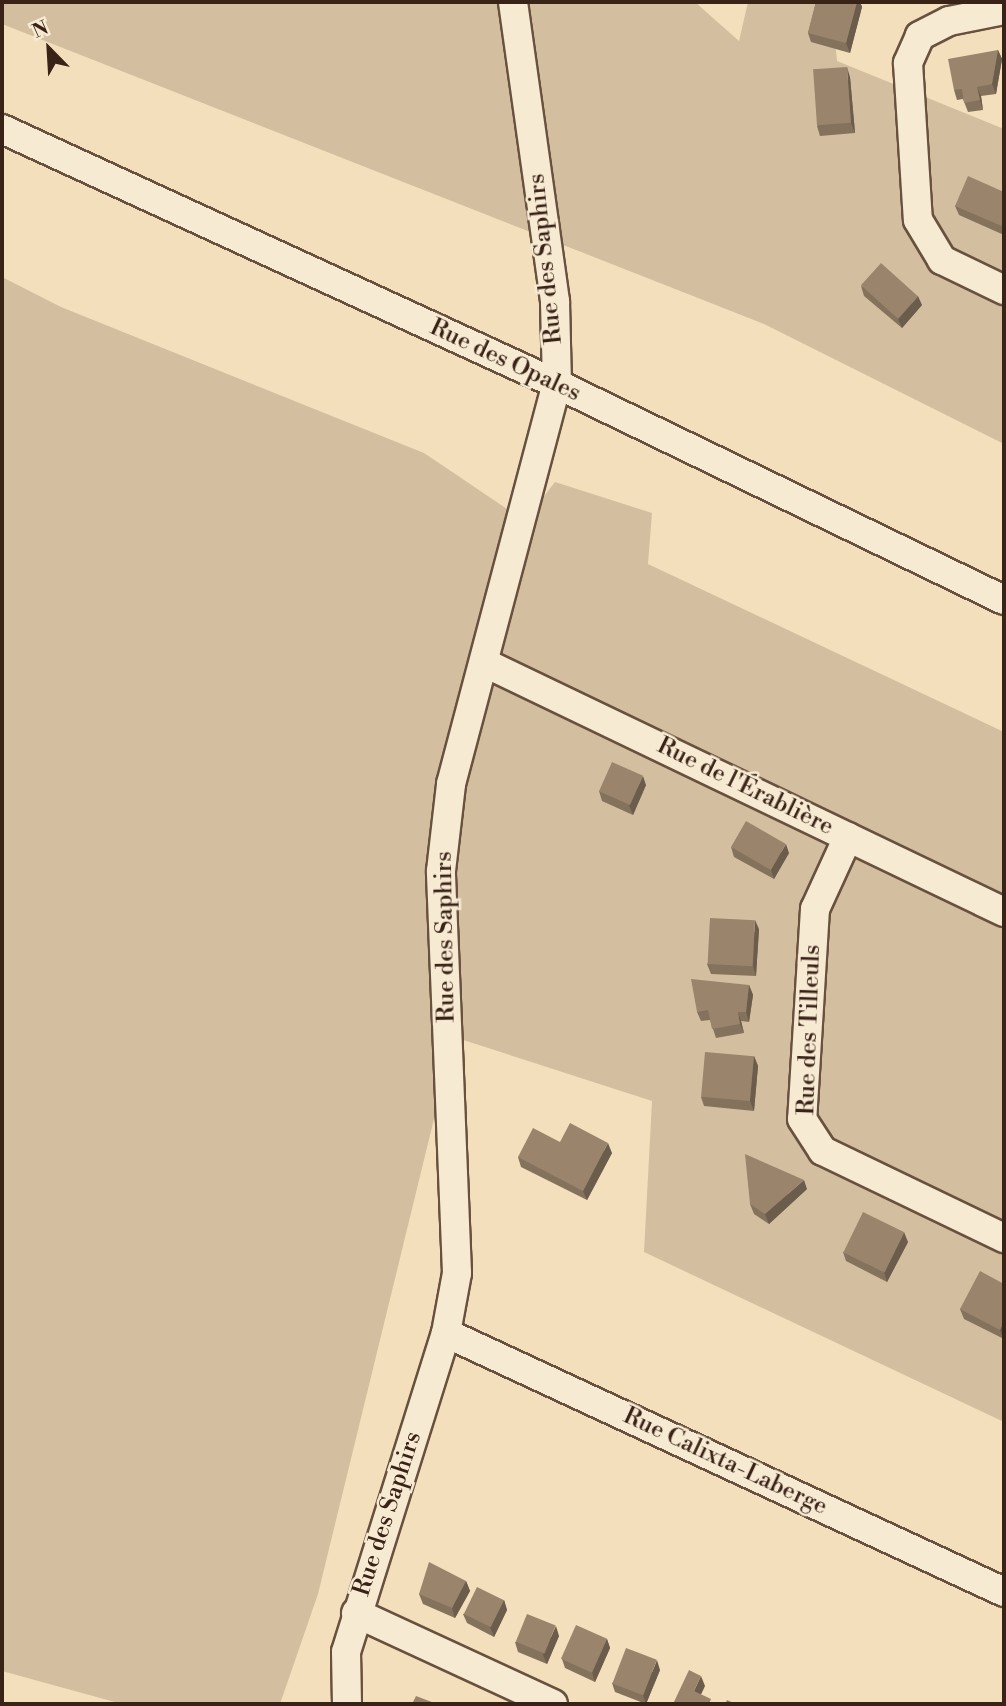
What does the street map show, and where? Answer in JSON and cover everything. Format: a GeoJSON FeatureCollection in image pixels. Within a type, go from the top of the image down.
{"type":"FeatureCollection","features":[{"type":"Feature","properties":{"kind":"street","name":"Rue des Saphirs"},"geometry":{"type":"LineString","coordinates":[[347,1704],[346,1652],[446,1332],[457,1273],[441,871],[451,784],[485,663],[556,384],[555,301],[513,2]]}},
{"type":"Feature","properties":{"kind":"street"},"geometry":{"type":"LineString","coordinates":[[1004,10],[949,21],[920,36],[908,63],[918,220],[942,260],[1004,290]]}},
{"type":"Feature","properties":{"kind":"street","name":"Rue des Opales"},"geometry":{"type":"LineString","coordinates":[[2,129],[556,384],[1004,600]]}},
{"type":"Feature","properties":{"kind":"street","name":"Rue de l'Érablière"},"geometry":{"type":"LineString","coordinates":[[485,663],[1004,912]]}},
{"type":"Feature","properties":{"kind":"street","name":"Rue des Tilleuls"},"geometry":{"type":"LineString","coordinates":[[848,837],[815,909],[802,1119],[823,1151],[1004,1237]]}},
{"type":"Feature","properties":{"kind":"street","name":"Rue Calixta-Laberge"},"geometry":{"type":"LineString","coordinates":[[446,1332],[1004,1592]]}},
{"type":"Feature","properties":{"kind":"street"},"geometry":{"type":"LineString","coordinates":[[356,1613],[553,1704]]}},
{"type":"Feature","properties":{"kind":"shaded area"},"geometry":{"type":"Polygon","coordinates":[[[2,2],[695,2],[739,41],[748,2],[831,2],[837,61],[1004,129],[1004,444],[764,324],[2,24],[2,2]]]}},
{"type":"Feature","properties":{"kind":"shaded area"},"geometry":{"type":"Polygon","coordinates":[[[2,277],[61,307],[424,453],[525,521],[555,482],[652,513],[648,564],[1004,732],[1004,1422],[644,1252],[652,1101],[454,1037],[318,1594],[280,1704],[122,1704],[2,1671],[2,277]]]}},
{"type":"Feature","properties":{"kind":"building"},"geometry":{"type":"Polygon","coordinates":[[[816,2],[857,2],[846,43],[808,33],[816,2]]]}},
{"type":"Feature","properties":{"kind":"building"},"geometry":{"type":"Polygon","coordinates":[[[998,50],[992,84],[977,87],[980,100],[964,103],[962,89],[954,90],[948,59],[998,50]]]}},
{"type":"Feature","properties":{"kind":"building"},"geometry":{"type":"Polygon","coordinates":[[[847,67],[851,123],[817,125],[813,69],[847,67]]]}},
{"type":"Feature","properties":{"kind":"building"},"geometry":{"type":"Polygon","coordinates":[[[968,176],[1004,192],[1004,227],[955,206],[968,176]]]}},
{"type":"Feature","properties":{"kind":"building"},"geometry":{"type":"Polygon","coordinates":[[[881,263],[918,296],[898,319],[861,285],[881,263]]]}},
{"type":"Feature","properties":{"kind":"building"},"geometry":{"type":"Polygon","coordinates":[[[612,762],[643,776],[630,805],[599,791],[612,762]]]}},
{"type":"Feature","properties":{"kind":"building"},"geometry":{"type":"Polygon","coordinates":[[[746,821],[786,844],[771,870],[731,847],[746,821]]]}},
{"type":"Feature","properties":{"kind":"building"},"geometry":{"type":"Polygon","coordinates":[[[710,918],[755,920],[753,966],[708,964],[710,918]]]}},
{"type":"Feature","properties":{"kind":"building"},"geometry":{"type":"Polygon","coordinates":[[[691,979],[749,985],[746,1012],[738,1012],[740,1024],[712,1029],[708,1010],[697,1012],[691,979]]]}},
{"type":"Feature","properties":{"kind":"building"},"geometry":{"type":"Polygon","coordinates":[[[705,1052],[754,1056],[750,1101],[701,1097],[705,1052]]]}},
{"type":"Feature","properties":{"kind":"building"},"geometry":{"type":"Polygon","coordinates":[[[570,1123],[608,1143],[583,1191],[518,1157],[533,1128],[560,1142],[570,1123]]]}},
{"type":"Feature","properties":{"kind":"building"},"geometry":{"type":"Polygon","coordinates":[[[745,1154],[804,1180],[765,1214],[750,1204],[745,1154]]]}},
{"type":"Feature","properties":{"kind":"building"},"geometry":{"type":"Polygon","coordinates":[[[863,1212],[904,1232],[885,1273],[843,1252],[863,1212]]]}},
{"type":"Feature","properties":{"kind":"building"},"geometry":{"type":"Polygon","coordinates":[[[980,1271],[1004,1284],[1004,1321],[1000,1330],[960,1309],[980,1271]]]}},
{"type":"Feature","properties":{"kind":"building"},"geometry":{"type":"Polygon","coordinates":[[[429,1562],[466,1581],[452,1608],[419,1594],[429,1562]]]}},
{"type":"Feature","properties":{"kind":"building"},"geometry":{"type":"Polygon","coordinates":[[[477,1587],[504,1600],[491,1627],[464,1614],[477,1587]]]}},
{"type":"Feature","properties":{"kind":"building"},"geometry":{"type":"Polygon","coordinates":[[[527,1614],[556,1626],[545,1653],[516,1642],[527,1614]]]}},
{"type":"Feature","properties":{"kind":"building"},"geometry":{"type":"Polygon","coordinates":[[[576,1625],[607,1639],[592,1673],[561,1659],[576,1625]]]}},
{"type":"Feature","properties":{"kind":"building"},"geometry":{"type":"Polygon","coordinates":[[[626,1648],[657,1660],[643,1695],[612,1683],[626,1648]]]}},
{"type":"Feature","properties":{"kind":"building"},"geometry":{"type":"Polygon","coordinates":[[[689,1670],[701,1676],[694,1691],[711,1699],[709,1704],[673,1704],[689,1670]]]}},
{"type":"Feature","properties":{"kind":"building"},"geometry":{"type":"Polygon","coordinates":[[[416,1696],[437,1704],[412,1704],[416,1696]]]}}]}
